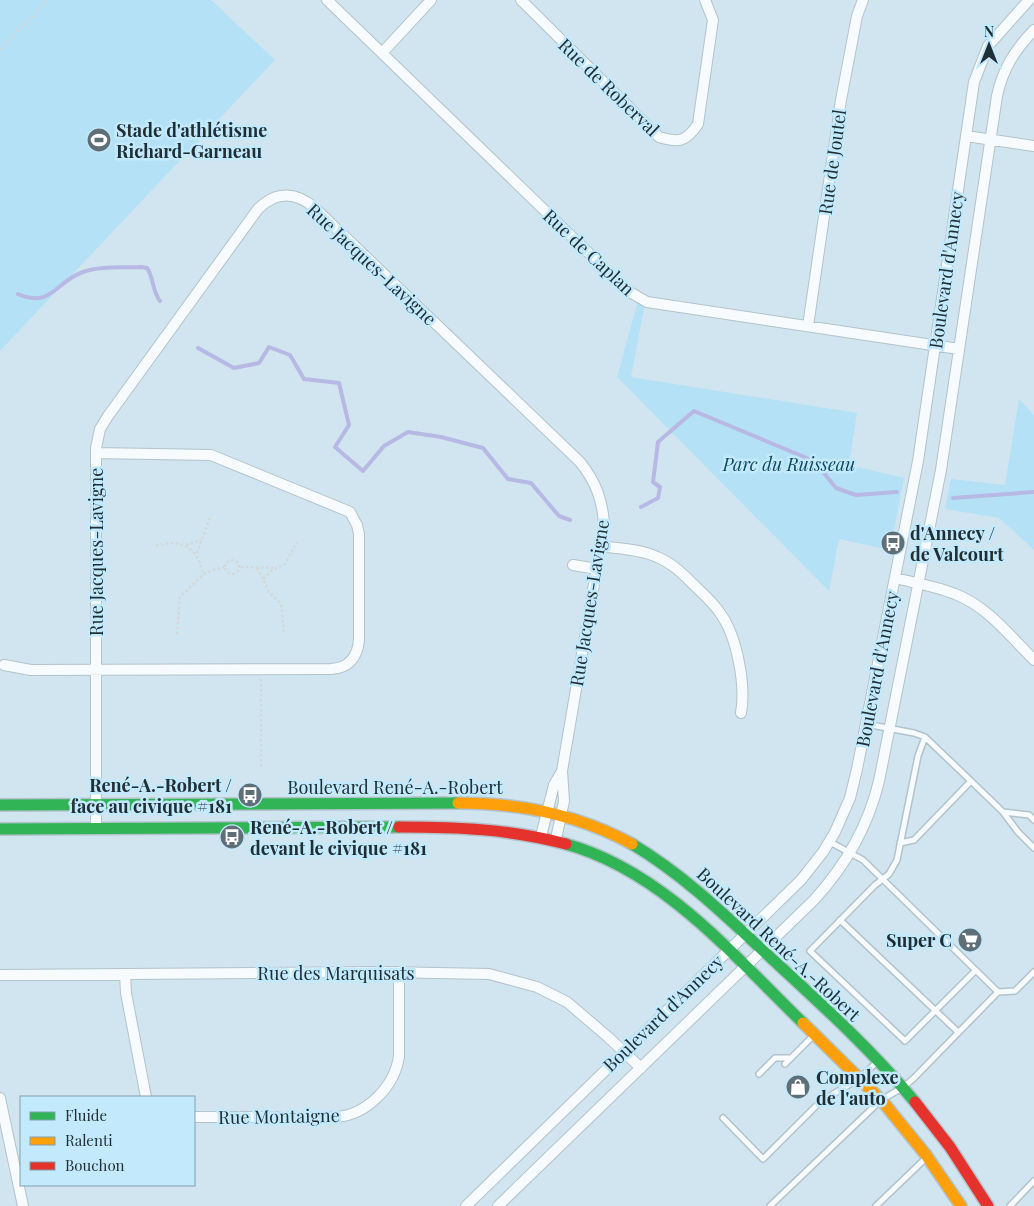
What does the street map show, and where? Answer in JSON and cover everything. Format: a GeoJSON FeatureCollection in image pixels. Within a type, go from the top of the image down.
{"type":"FeatureCollection","features":[{"type":"Feature","properties":{"kind":"street","name":"Rue de Caplan"},"geometry":{"type":"LineString","coordinates":[[328,0],[628,291],[647,302],[959,349]]}},
{"type":"Feature","properties":{"kind":"street"},"geometry":{"type":"LineString","coordinates":[[382,53],[432,0]]}},
{"type":"Feature","properties":{"kind":"street","name":"Rue de Roberval"},"geometry":{"type":"LineString","coordinates":[[521,0],[659,137],[674,141],[689,137],[698,124],[713,20],[705,0]]}},
{"type":"Feature","properties":{"kind":"street","name":"Rue de Joutel"},"geometry":{"type":"LineString","coordinates":[[808,326],[840,100],[857,16],[863,0]]}},
{"type":"Feature","properties":{"kind":"street","name":"Boulevard d'Annecy"},"geometry":{"type":"LineString","coordinates":[[466,1206],[804,876],[830,842],[850,798],[918,461],[974,82],[984,54],[998,32],[1028,0]]}},
{"type":"Feature","properties":{"kind":"street","name":"Boulevard d'Annecy"},"geometry":{"type":"LineString","coordinates":[[498,1206],[826,887],[850,854],[873,803],[919,584],[941,470],[991,140],[1003,74],[1011,56],[1034,30]]}},
{"type":"Feature","properties":{"kind":"street"},"geometry":{"type":"LineString","coordinates":[[966,136],[1034,146]]}},
{"type":"Feature","properties":{"kind":"street","name":"Rue Jacques-Lavigne"},"geometry":{"type":"LineString","coordinates":[[96,828],[96,454],[100,429],[258,209],[274,197],[294,195],[316,209],[580,462],[592,478],[600,496],[604,526],[601,546],[562,771],[554,785],[542,836]]}},
{"type":"Feature","properties":{"kind":"street"},"geometry":{"type":"LineString","coordinates":[[4,665],[24,669],[95,670],[337,669],[351,662],[356,655],[359,639],[358,534],[357,524],[352,516],[342,508],[216,456],[96,454]]}},
{"type":"Feature","properties":{"kind":"street"},"geometry":{"type":"LineString","coordinates":[[601,546],[650,554],[665,561],[680,571],[718,610],[729,630],[742,675],[743,694],[740,713]]}},
{"type":"Feature","properties":{"kind":"street"},"geometry":{"type":"LineString","coordinates":[[572,565],[597,569]]}},
{"type":"Feature","properties":{"kind":"street"},"geometry":{"type":"LineString","coordinates":[[895,578],[954,594],[976,606],[1034,660]]}},
{"type":"Feature","properties":{"kind":"street","name":"Rue Jacques-Lavigne"},"geometry":{"type":"LineString","coordinates":[[556,839],[562,816],[565,787],[562,771]]}},
{"type":"Feature","properties":{"kind":"street","name":"Boulevard René-A.-Robert"},"geometry":{"type":"LineString","coordinates":[[0,805],[478,803],[514,806],[562,816],[618,837],[660,861],[695,886],[877,1062],[902,1088],[944,1139],[988,1206]]}},
{"type":"Feature","properties":{"kind":"street"},"geometry":{"type":"LineString","coordinates":[[0,829],[465,827],[501,829],[556,839],[610,860],[653,884],[685,909],[816,1034],[881,1100],[928,1157],[960,1206]]}},
{"type":"Feature","properties":{"kind":"street","name":"Rue des Marquisats"},"geometry":{"type":"LineString","coordinates":[[0,975],[399,972],[487,974],[533,985],[555,995],[574,1007],[641,1068]]}},
{"type":"Feature","properties":{"kind":"street","name":"Rue Montaigne"},"geometry":{"type":"LineString","coordinates":[[195,1117],[336,1117],[353,1114],[364,1108],[386,1087],[397,1068],[399,972]]}},
{"type":"Feature","properties":{"kind":"street"},"geometry":{"type":"LineString","coordinates":[[125,974],[126,993],[146,1096]]}},
{"type":"Feature","properties":{"kind":"street"},"geometry":{"type":"LineString","coordinates":[[0,1098],[23,1206]]}},
{"type":"Feature","properties":{"kind":"lane"},"geometry":{"type":"LineString","coordinates":[[866,724],[925,737],[1003,812],[1018,832],[1034,848]]}},
{"type":"Feature","properties":{"kind":"lane"},"geometry":{"type":"LineString","coordinates":[[925,737],[918,756],[896,865],[810,951],[905,1041],[975,971]]}},
{"type":"Feature","properties":{"kind":"lane"},"geometry":{"type":"LineString","coordinates":[[900,843],[914,840],[971,781]]}},
{"type":"Feature","properties":{"kind":"lane"},"geometry":{"type":"LineString","coordinates":[[1003,812],[1029,816],[1034,820]]}},
{"type":"Feature","properties":{"kind":"lane"},"geometry":{"type":"LineString","coordinates":[[830,842],[862,860],[998,992]]}},
{"type":"Feature","properties":{"kind":"lane"},"geometry":{"type":"LineString","coordinates":[[840,920],[958,1032]]}},
{"type":"Feature","properties":{"kind":"lane"},"geometry":{"type":"LineString","coordinates":[[770,1206],[881,1100],[902,1088],[998,992],[1015,991],[1034,972]]}},
{"type":"Feature","properties":{"kind":"lane"},"geometry":{"type":"LineString","coordinates":[[785,1064],[816,1034]]}},
{"type":"Feature","properties":{"kind":"lane"},"geometry":{"type":"LineString","coordinates":[[759,1074],[775,1058],[792,1058]]}},
{"type":"Feature","properties":{"kind":"lane"},"geometry":{"type":"LineString","coordinates":[[723,1118],[763,1159],[820,1102],[860,1078],[877,1062]]}},
{"type":"Feature","properties":{"kind":"lane"},"geometry":{"type":"LineString","coordinates":[[876,1206],[928,1157]]}},
{"type":"Feature","properties":{"kind":"lane"},"geometry":{"type":"LineString","coordinates":[[1010,1206],[1034,1182]]}},
{"type":"Feature","properties":{"kind":"path"},"geometry":{"type":"LineString","coordinates":[[0,50],[48,0]]}},
{"type":"Feature","properties":{"kind":"path"},"geometry":{"type":"LineString","coordinates":[[203,575],[197,553],[211,515]]}},
{"type":"Feature","properties":{"kind":"path"},"geometry":{"type":"LineString","coordinates":[[186,546],[201,540]]}},
{"type":"Feature","properties":{"kind":"path"},"geometry":{"type":"LineString","coordinates":[[263,579],[289,558],[297,542]]}},
{"type":"Feature","properties":{"kind":"path"},"geometry":{"type":"LineString","coordinates":[[156,546],[166,543],[186,546],[197,553]]}},
{"type":"Feature","properties":{"kind":"path"},"geometry":{"type":"LineString","coordinates":[[224,567],[227,561],[231,560],[238,562],[241,567]]}},
{"type":"Feature","properties":{"kind":"path"},"geometry":{"type":"LineString","coordinates":[[177,634],[180,597],[203,575],[216,568],[224,567]]}},
{"type":"Feature","properties":{"kind":"path"},"geometry":{"type":"LineString","coordinates":[[224,567],[229,574],[234,575],[241,567]]}},
{"type":"Feature","properties":{"kind":"path"},"geometry":{"type":"LineString","coordinates":[[241,567],[275,568]]}},
{"type":"Feature","properties":{"kind":"path"},"geometry":{"type":"LineString","coordinates":[[257,568],[269,592],[281,604],[284,610],[284,632]]}},
{"type":"Feature","properties":{"kind":"path"},"geometry":{"type":"LineString","coordinates":[[261,670],[261,767]]}},
{"type":"Feature","properties":{"kind":"green space","name":"Stade d'athlétisme Richard-Garneau"},"geometry":{"type":"Polygon","coordinates":[[[0,0],[211,0],[275,60],[0,351],[0,0]]]}},
{"type":"Feature","properties":{"kind":"green space","name":"Parc du Ruisseau"},"geometry":{"type":"Polygon","coordinates":[[[639,297],[646,298],[631,377],[857,413],[849,465],[904,478],[890,550],[839,539],[829,591],[617,377],[639,297]]]}},
{"type":"Feature","properties":{"kind":"green space"},"geometry":{"type":"Polygon","coordinates":[[[1019,399],[1034,415],[1034,550],[999,518],[945,509],[951,479],[1005,485],[1019,399]]]}},
{"type":"Feature","properties":{"kind":"waterway"},"geometry":{"type":"LineString","coordinates":[[18,294],[29,298],[38,298],[53,292],[66,281],[83,272],[104,268],[141,267],[147,268],[160,301]]}},
{"type":"Feature","properties":{"kind":"waterway"},"geometry":{"type":"LineString","coordinates":[[198,348],[234,368],[259,363],[269,347],[290,355],[304,379],[339,383],[349,425],[335,447],[363,471],[384,446],[408,432],[441,437],[483,448],[508,479],[531,483],[559,516],[570,520]]}},
{"type":"Feature","properties":{"kind":"waterway"},"geometry":{"type":"LineString","coordinates":[[641,507],[658,498],[660,487],[653,482],[658,442],[694,411],[814,461],[836,488],[856,495],[897,492]]}},
{"type":"Feature","properties":{"kind":"waterway"},"geometry":{"type":"LineString","coordinates":[[953,498],[1034,492]]}},
{"type":"Feature","properties":{"kind":"traffic: fast"},"geometry":{"type":"LineString","coordinates":[[0,805],[458,803]]}},
{"type":"Feature","properties":{"kind":"traffic: fast"},"geometry":{"type":"LineString","coordinates":[[0,829],[399,827]]}},
{"type":"Feature","properties":{"kind":"traffic: fast"},"geometry":{"type":"LineString","coordinates":[[566,844],[601,857],[634,874],[665,895],[695,918],[803,1023]]}},
{"type":"Feature","properties":{"kind":"traffic: fast"},"geometry":{"type":"LineString","coordinates":[[632,844],[687,883],[737,926],[845,1027],[881,1063],[915,1102]]}},
{"type":"Feature","properties":{"kind":"traffic: slow"},"geometry":{"type":"LineString","coordinates":[[458,803],[503,805],[548,813],[591,825],[632,844]]}},
{"type":"Feature","properties":{"kind":"traffic: slow"},"geometry":{"type":"LineString","coordinates":[[803,1023],[883,1102],[926,1155],[961,1206]]}},
{"type":"Feature","properties":{"kind":"traffic: jam"},"geometry":{"type":"LineString","coordinates":[[399,827],[504,832],[566,844]]}},
{"type":"Feature","properties":{"kind":"traffic: jam"},"geometry":{"type":"LineString","coordinates":[[915,1102],[950,1147],[988,1206]]}},
{"type":"Feature","properties":{"kind":"place","name":"Stade d'athlétisme Richard-Garneau"},"geometry":{"type":"Point","coordinates":[99,140]}},
{"type":"Feature","properties":{"kind":"place","name":"d'Annecy / de Valcourt"},"geometry":{"type":"Point","coordinates":[893,543]}},
{"type":"Feature","properties":{"kind":"place","name":"René-A.-Robert / face au civique #181"},"geometry":{"type":"Point","coordinates":[250,795]}},
{"type":"Feature","properties":{"kind":"place","name":"René-A.-Robert / devant le civique #181"},"geometry":{"type":"Point","coordinates":[232,837]}},
{"type":"Feature","properties":{"kind":"place","name":"Super C"},"geometry":{"type":"Point","coordinates":[970,940]}},
{"type":"Feature","properties":{"kind":"place","name":"Complexe de l'auto"},"geometry":{"type":"Point","coordinates":[798,1087]}}]}
